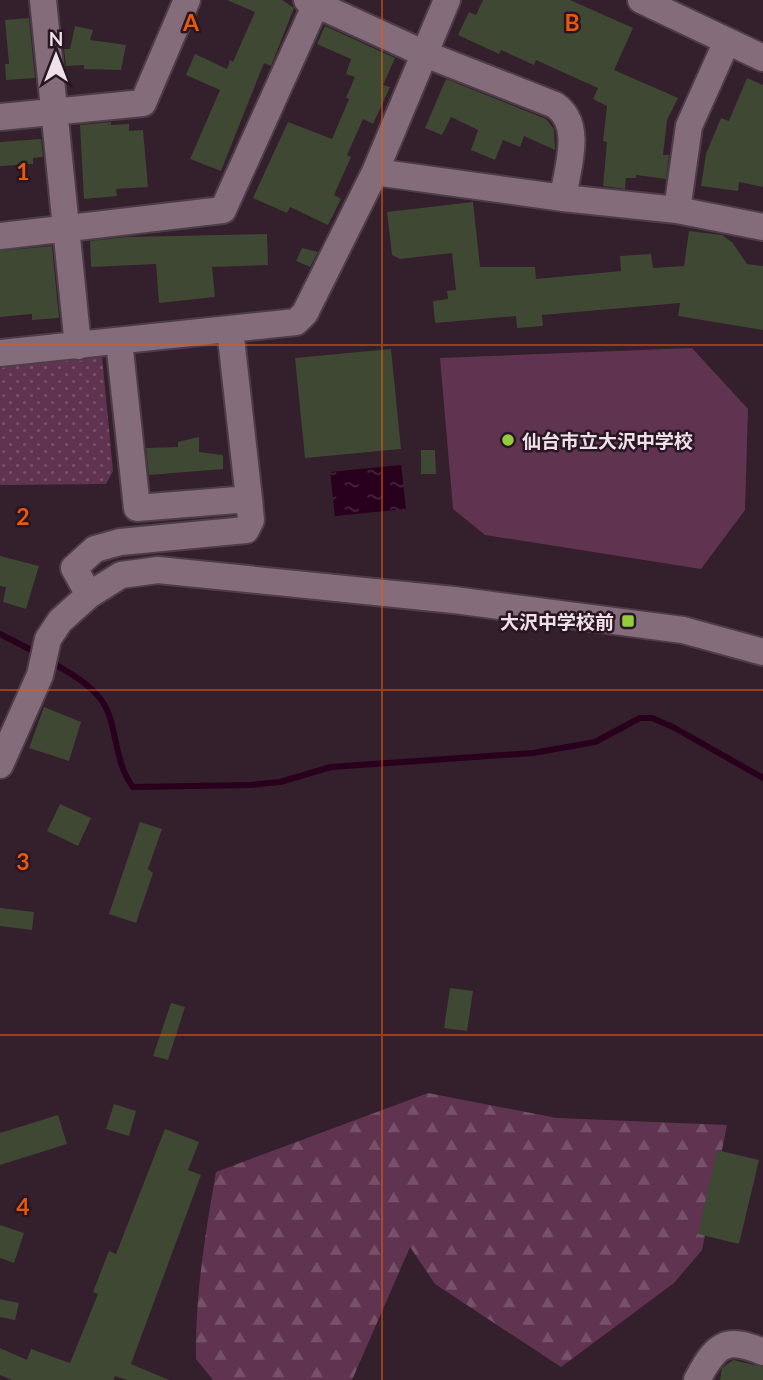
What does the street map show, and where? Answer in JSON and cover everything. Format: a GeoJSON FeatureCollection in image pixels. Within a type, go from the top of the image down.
{"type":"FeatureCollection","features":[{"type":"Feature","properties":{"kind":"street"},"geometry":{"type":"LineString","coordinates":[[43,0],[78,345]]}},
{"type":"Feature","properties":{"kind":"street"},"geometry":{"type":"LineString","coordinates":[[0,117],[143,103],[187,0]]}},
{"type":"Feature","properties":{"kind":"street"},"geometry":{"type":"LineString","coordinates":[[0,353],[296,323],[305,313],[375,172],[447,0]]}},
{"type":"Feature","properties":{"kind":"street"},"geometry":{"type":"LineString","coordinates":[[641,0],[763,58]]}},
{"type":"Feature","properties":{"kind":"street"},"geometry":{"type":"LineString","coordinates":[[0,236],[223,210],[312,2],[425,54],[555,105],[566,113],[572,124],[563,198]]}},
{"type":"Feature","properties":{"kind":"street"},"geometry":{"type":"LineString","coordinates":[[677,210],[689,127],[727,41]]}},
{"type":"Feature","properties":{"kind":"street"},"geometry":{"type":"LineString","coordinates":[[375,172],[563,198],[677,210],[763,228]]}},
{"type":"Feature","properties":{"kind":"street"},"geometry":{"type":"LineString","coordinates":[[89,595],[74,568],[95,549],[120,542],[246,530],[251,520],[230,329]]}},
{"type":"Feature","properties":{"kind":"street"},"geometry":{"type":"LineString","coordinates":[[119,341],[137,508],[249,499]]}},
{"type":"Feature","properties":{"kind":"street"},"geometry":{"type":"LineString","coordinates":[[0,765],[40,675],[48,639],[60,621],[89,595],[121,575],[158,570],[441,598],[683,630],[763,652]]}},
{"type":"Feature","properties":{"kind":"street"},"geometry":{"type":"LineString","coordinates":[[697,1380],[709,1358],[721,1345],[741,1343],[763,1352]]}},
{"type":"Feature","properties":{"kind":"green space"},"geometry":{"type":"Polygon","coordinates":[[[692,348],[748,409],[745,510],[701,569],[485,535],[453,509],[440,358],[692,348]]]}},
{"type":"Feature","properties":{"kind":"green space"},"geometry":{"type":"Polygon","coordinates":[[[91,351],[102,356],[113,471],[106,484],[0,485],[0,361],[91,351]]]}},
{"type":"Feature","properties":{"kind":"green space"},"geometry":{"type":"Polygon","coordinates":[[[428,1093],[557,1118],[727,1125],[702,1250],[674,1283],[561,1367],[435,1284],[410,1247],[352,1380],[213,1380],[196,1359],[196,1335],[202,1265],[216,1172],[428,1093]]]}},
{"type":"Feature","properties":{"kind":"water"},"geometry":{"type":"Polygon","coordinates":[[[401,465],[406,509],[335,516],[330,472],[401,465]]]}},
{"type":"Feature","properties":{"kind":"building"},"geometry":{"type":"Polygon","coordinates":[[[227,0],[282,0],[294,8],[271,66],[264,63],[221,171],[190,159],[220,90],[186,75],[195,54],[227,69],[230,60],[233,62],[255,12],[227,0]]]}},
{"type":"Feature","properties":{"kind":"building"},"geometry":{"type":"Polygon","coordinates":[[[483,0],[570,0],[633,28],[614,70],[678,98],[667,120],[663,155],[669,155],[666,179],[636,175],[636,178],[626,178],[625,189],[603,186],[607,142],[603,141],[607,106],[593,99],[598,88],[536,60],[534,65],[501,50],[499,54],[458,35],[469,12],[476,15],[483,0]]]}},
{"type":"Feature","properties":{"kind":"building"},"geometry":{"type":"Polygon","coordinates":[[[29,18],[35,78],[6,80],[5,64],[9,64],[5,20],[29,18]]]}},
{"type":"Feature","properties":{"kind":"building"},"geometry":{"type":"Polygon","coordinates":[[[75,26],[93,30],[90,40],[126,45],[121,70],[84,69],[84,65],[66,66],[64,49],[70,49],[75,26]]]}},
{"type":"Feature","properties":{"kind":"building"},"geometry":{"type":"Polygon","coordinates":[[[325,26],[395,58],[383,85],[390,87],[373,124],[363,119],[347,155],[351,157],[334,195],[341,199],[328,225],[290,207],[287,213],[253,198],[288,122],[332,139],[349,99],[346,98],[355,77],[346,74],[351,59],[317,44],[325,26]]]}},
{"type":"Feature","properties":{"kind":"building"},"geometry":{"type":"Polygon","coordinates":[[[747,78],[763,85],[763,187],[739,182],[738,191],[701,186],[706,154],[721,118],[729,121],[747,78]]]}},
{"type":"Feature","properties":{"kind":"building"},"geometry":{"type":"Polygon","coordinates":[[[446,79],[546,119],[554,129],[555,150],[524,136],[520,147],[503,140],[495,160],[471,150],[478,130],[451,117],[442,135],[425,128],[446,79]]]}},
{"type":"Feature","properties":{"kind":"building"},"geometry":{"type":"Polygon","coordinates":[[[111,122],[111,125],[129,124],[129,131],[143,130],[148,187],[116,189],[117,196],[84,199],[80,125],[111,122]]]}},
{"type":"Feature","properties":{"kind":"building"},"geometry":{"type":"Polygon","coordinates":[[[41,139],[43,157],[33,158],[33,164],[0,166],[0,142],[41,139]]]}},
{"type":"Feature","properties":{"kind":"building"},"geometry":{"type":"Polygon","coordinates":[[[473,202],[480,267],[535,267],[536,279],[621,271],[620,256],[651,254],[653,268],[684,266],[689,231],[722,235],[732,242],[747,264],[763,266],[763,330],[678,316],[680,303],[542,315],[543,326],[517,328],[516,316],[435,323],[433,301],[448,299],[447,291],[456,290],[452,253],[400,259],[392,255],[387,212],[473,202]]]}},
{"type":"Feature","properties":{"kind":"building"},"geometry":{"type":"Polygon","coordinates":[[[267,234],[268,265],[212,267],[215,297],[159,303],[156,264],[91,267],[90,241],[126,237],[267,234]]]}},
{"type":"Feature","properties":{"kind":"building"},"geometry":{"type":"Polygon","coordinates":[[[52,246],[59,318],[32,320],[32,314],[0,317],[0,251],[52,246]]]}},
{"type":"Feature","properties":{"kind":"building"},"geometry":{"type":"Polygon","coordinates":[[[302,248],[318,252],[310,267],[296,261],[302,248]]]}},
{"type":"Feature","properties":{"kind":"building"},"geometry":{"type":"Polygon","coordinates":[[[391,349],[401,449],[305,458],[295,358],[391,349]]]}},
{"type":"Feature","properties":{"kind":"building"},"geometry":{"type":"Polygon","coordinates":[[[199,437],[199,452],[223,455],[223,469],[149,475],[146,448],[178,447],[178,442],[199,437]]]}},
{"type":"Feature","properties":{"kind":"building"},"geometry":{"type":"Polygon","coordinates":[[[421,450],[435,450],[436,474],[421,474],[421,450]]]}},
{"type":"Feature","properties":{"kind":"building"},"geometry":{"type":"Polygon","coordinates":[[[0,556],[39,566],[26,609],[3,602],[6,587],[0,586],[0,556]]]}},
{"type":"Feature","properties":{"kind":"building"},"geometry":{"type":"Polygon","coordinates":[[[44,707],[81,722],[69,761],[29,748],[44,707]]]}},
{"type":"Feature","properties":{"kind":"building"},"geometry":{"type":"Polygon","coordinates":[[[60,804],[91,818],[78,846],[47,831],[60,804]]]}},
{"type":"Feature","properties":{"kind":"building"},"geometry":{"type":"Polygon","coordinates":[[[140,822],[162,829],[148,869],[153,873],[136,923],[109,914],[140,822]]]}},
{"type":"Feature","properties":{"kind":"building"},"geometry":{"type":"Polygon","coordinates":[[[0,908],[34,912],[32,930],[0,926],[0,908]]]}},
{"type":"Feature","properties":{"kind":"building"},"geometry":{"type":"Polygon","coordinates":[[[450,988],[473,991],[467,1031],[444,1028],[450,988]]]}},
{"type":"Feature","properties":{"kind":"building"},"geometry":{"type":"Polygon","coordinates":[[[171,1003],[185,1007],[168,1060],[153,1056],[171,1003]]]}},
{"type":"Feature","properties":{"kind":"building"},"geometry":{"type":"Polygon","coordinates":[[[114,1104],[136,1111],[129,1136],[106,1129],[114,1104]]]}},
{"type":"Feature","properties":{"kind":"building"},"geometry":{"type":"Polygon","coordinates":[[[58,1115],[67,1144],[0,1165],[0,1133],[58,1115]]]}},
{"type":"Feature","properties":{"kind":"building"},"geometry":{"type":"Polygon","coordinates":[[[165,1129],[199,1142],[188,1170],[201,1175],[131,1364],[169,1380],[127,1380],[115,1376],[113,1380],[12,1380],[0,1375],[0,1348],[27,1360],[31,1349],[70,1363],[98,1294],[93,1292],[109,1251],[116,1254],[165,1129]]]}},
{"type":"Feature","properties":{"kind":"building"},"geometry":{"type":"Polygon","coordinates":[[[717,1150],[759,1160],[739,1244],[698,1234],[717,1150]]]}},
{"type":"Feature","properties":{"kind":"building"},"geometry":{"type":"Polygon","coordinates":[[[0,1225],[24,1233],[14,1263],[0,1258],[0,1225]]]}},
{"type":"Feature","properties":{"kind":"building"},"geometry":{"type":"Polygon","coordinates":[[[0,1299],[19,1303],[15,1320],[0,1317],[0,1299]]]}},
{"type":"Feature","properties":{"kind":"building"},"geometry":{"type":"Polygon","coordinates":[[[733,1360],[763,1367],[763,1380],[720,1380],[722,1368],[733,1360]]]}},
{"type":"Feature","properties":{"kind":"waterway"},"geometry":{"type":"LineString","coordinates":[[0,634],[39,654]]}},
{"type":"Feature","properties":{"kind":"waterway"},"geometry":{"type":"LineString","coordinates":[[51,662],[72,674],[102,701],[111,720],[122,766],[133,787],[250,785],[280,782],[331,767],[533,753],[595,742],[640,718],[652,718],[673,727],[763,778]]}},
{"type":"Feature","properties":{"kind":"place","name":"仙台市立大沢中学校"},"geometry":{"type":"Point","coordinates":[508,440]}},
{"type":"Feature","properties":{"kind":"place","name":"大沢中学校前"},"geometry":{"type":"Point","coordinates":[628,621]}}]}
